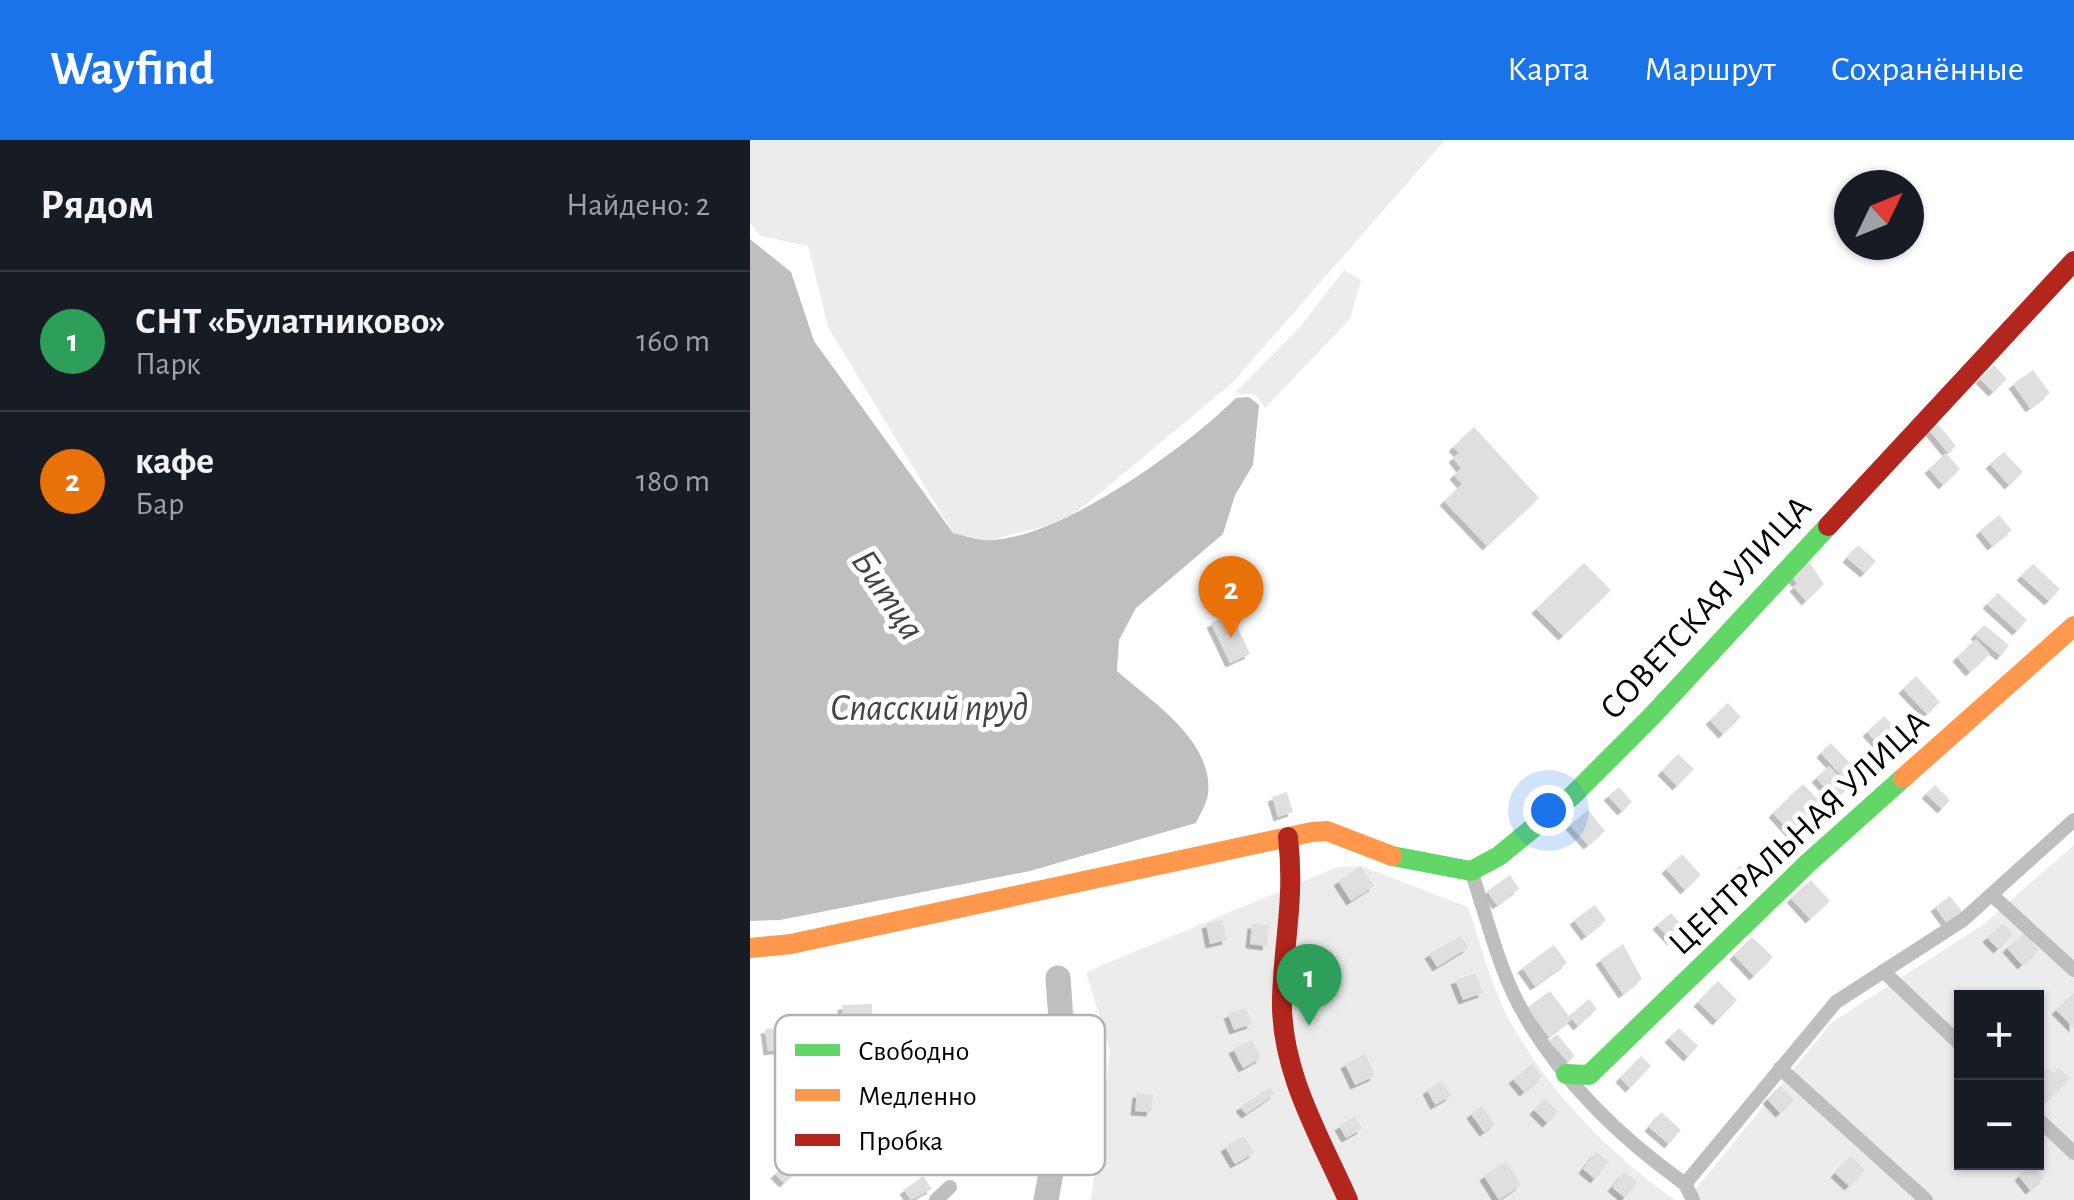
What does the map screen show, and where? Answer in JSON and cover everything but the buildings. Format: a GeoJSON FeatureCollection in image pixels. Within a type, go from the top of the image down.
{"type":"FeatureCollection","features":[{"type":"Feature","properties":{"kind":"street","name":"СОВЕТСКАЯ УЛИЦА"},"geometry":{"type":"LineString","coordinates":[[1471,871],[1526,836],[1652,715],[2074,261]]}},
{"type":"Feature","properties":{"kind":"street","name":"ЦЕНТРАЛЬНАЯ УЛИЦА"},"geometry":{"type":"LineString","coordinates":[[1566,1074],[1589,1075],[1807,864],[2074,626]]}},
{"type":"Feature","properties":{"kind":"street"},"geometry":{"type":"LineString","coordinates":[[1684,1184],[1836,1002],[1930,944],[1993,896],[2074,820]]}},
{"type":"Feature","properties":{"kind":"street"},"geometry":{"type":"LineString","coordinates":[[750,948],[790,944],[1327,831],[1399,859],[1471,871],[1516,1000],[1566,1074],[1626,1139],[1684,1184],[1693,1200]]}},
{"type":"Feature","properties":{"kind":"street"},"geometry":{"type":"LineString","coordinates":[[1288,837],[1294,887],[1282,1000],[1290,1070],[1348,1200]]}},
{"type":"Feature","properties":{"kind":"street"},"geometry":{"type":"LineString","coordinates":[[1993,896],[2074,970]]}},
{"type":"Feature","properties":{"kind":"street"},"geometry":{"type":"LineString","coordinates":[[1883,971],[1954,1038]]}},
{"type":"Feature","properties":{"kind":"street"},"geometry":{"type":"LineString","coordinates":[[1780,1068],[1926,1200]]}},
{"type":"Feature","properties":{"kind":"street"},"geometry":{"type":"LineString","coordinates":[[2044,1125],[2074,1153]]}},
{"type":"Feature","properties":{"kind":"street"},"geometry":{"type":"LineString","coordinates":[[936,1200],[950,1187]]}},
{"type":"Feature","properties":{"kind":"shaded area"},"geometry":{"type":"Polygon","coordinates":[[[750,140],[1445,140],[1231,384],[1072,515],[986,541],[953,533],[828,327],[808,246],[760,236],[750,223],[750,140]]]}},
{"type":"Feature","properties":{"kind":"shaded area"},"geometry":{"type":"Polygon","coordinates":[[[1344,270],[1361,280],[1350,319],[1265,408],[1256,395],[1235,393],[1300,327],[1344,270]]]}},
{"type":"Feature","properties":{"kind":"shaded area"},"geometry":{"type":"Polygon","coordinates":[[[2074,845],[2074,1200],[1687,1200],[1831,1023],[1984,924],[2074,845]]]}},
{"type":"Feature","properties":{"kind":"shaded area"},"geometry":{"type":"Polygon","coordinates":[[[1361,866],[1468,907],[1500,1001],[1533,1059],[1599,1136],[1675,1200],[1091,1200],[1094,1175],[1105,1175],[1105,1089],[1110,1050],[1105,1015],[1099,1015],[1086,972],[1338,867],[1361,866]]]}},
{"type":"Feature","properties":{"kind":"water","name":"Спасский пруд"},"geometry":{"type":"Polygon","coordinates":[[[750,239],[791,272],[814,341],[953,533],[983,540],[1012,537],[1045,527],[1118,489],[1186,441],[1236,398],[1249,397],[1259,405],[1253,465],[1235,495],[1223,534],[1136,608],[1119,640],[1117,671],[1178,724],[1201,757],[1208,794],[1196,823],[1030,871],[780,920],[750,921],[750,239]]]}},
{"type":"Feature","properties":{"kind":"waterway","name":"Битца"},"geometry":{"type":"LineString","coordinates":[[1058,978],[1061,1015]]}},
{"type":"Feature","properties":{"kind":"waterway","name":"Битца"},"geometry":{"type":"LineString","coordinates":[[1046,1200],[1051,1175]]}},
{"type":"Feature","properties":{"kind":"traffic: fast"},"geometry":{"type":"LineString","coordinates":[[1392,856],[1471,871],[1499,856],[1572,796],[1653,715],[1828,526]]}},
{"type":"Feature","properties":{"kind":"traffic: fast"},"geometry":{"type":"LineString","coordinates":[[1566,1074],[1589,1075],[1807,864],[1903,778]]}},
{"type":"Feature","properties":{"kind":"traffic: slow"},"geometry":{"type":"LineString","coordinates":[[1903,778],[2074,626]]}},
{"type":"Feature","properties":{"kind":"traffic: slow"},"geometry":{"type":"LineString","coordinates":[[750,948],[791,944],[1312,832],[1327,831],[1392,856]]}},
{"type":"Feature","properties":{"kind":"traffic: jam"},"geometry":{"type":"LineString","coordinates":[[1828,526],[2074,261]]}},
{"type":"Feature","properties":{"kind":"traffic: jam"},"geometry":{"type":"LineString","coordinates":[[1288,837],[1290,899],[1282,998],[1287,1051],[1303,1102],[1348,1200]]}},
{"type":"Feature","properties":{"kind":"place","name":"кафе"},"geometry":{"type":"Point","coordinates":[1231,638]}},
{"type":"Feature","properties":{"kind":"place","name":"СНТ «Булатниково»"},"geometry":{"type":"Point","coordinates":[1309,1026]}}]}
